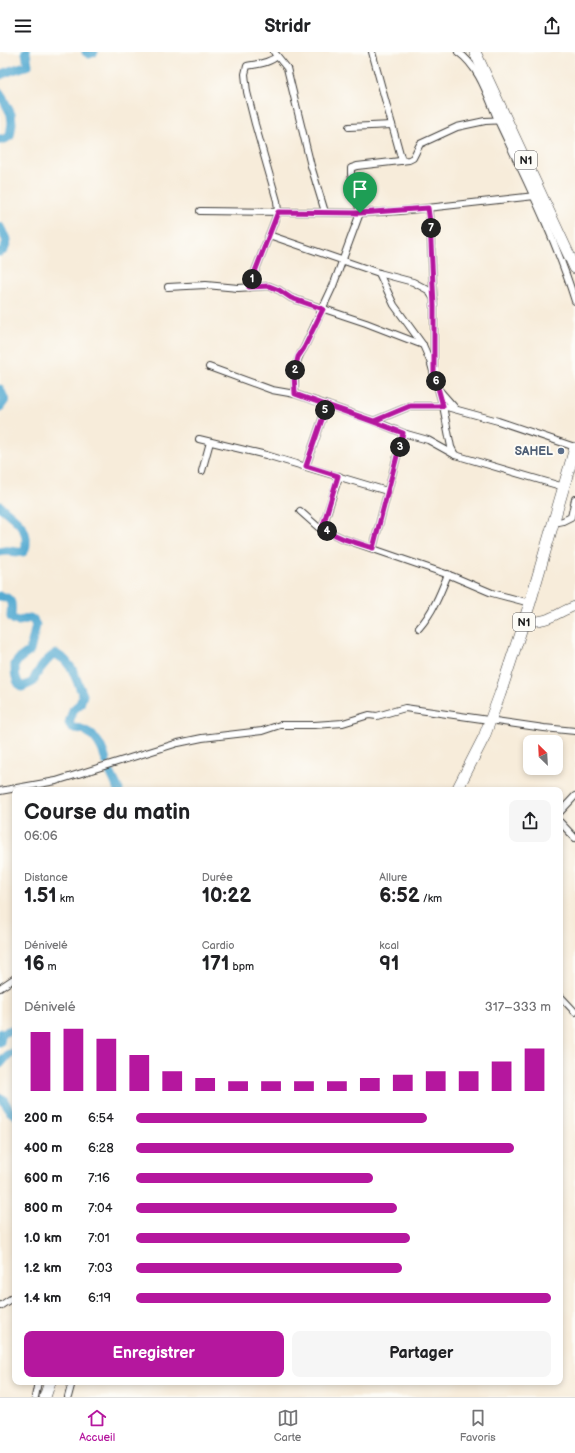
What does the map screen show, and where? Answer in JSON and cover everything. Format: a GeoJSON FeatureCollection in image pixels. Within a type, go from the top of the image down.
{"type":"FeatureCollection","features":[{"type":"Feature","properties":{"kind":"highway","name":"N1"},"geometry":{"type":"LineString","coordinates":[[475,52],[503,120],[526,170],[575,268]]}},
{"type":"Feature","properties":{"kind":"highway","name":"N1"},"geometry":{"type":"LineString","coordinates":[[459,787],[484,737],[500,694],[530,603],[575,448]]}},
{"type":"Feature","properties":{"kind":"highway"},"geometry":{"type":"LineString","coordinates":[[45,1397],[49,1385]]}},
{"type":"Feature","properties":{"kind":"street"},"geometry":{"type":"LineString","coordinates":[[372,52],[402,161]]}},
{"type":"Feature","properties":{"kind":"street"},"geometry":{"type":"LineString","coordinates":[[295,394],[294,373],[298,357],[304,348],[333,286],[360,213],[351,168],[402,161],[413,158],[420,144],[457,127],[503,120],[476,72],[466,59],[458,52]]}},
{"type":"Feature","properties":{"kind":"street"},"geometry":{"type":"LineString","coordinates":[[249,287],[278,212],[277,201],[255,124],[245,74],[248,66],[273,60],[276,54],[286,68],[311,166],[325,212]]}},
{"type":"Feature","properties":{"kind":"street"},"geometry":{"type":"LineString","coordinates":[[350,127],[392,125]]}},
{"type":"Feature","properties":{"kind":"street"},"geometry":{"type":"LineString","coordinates":[[526,170],[575,300]]}},
{"type":"Feature","properties":{"kind":"street"},"geometry":{"type":"LineString","coordinates":[[200,211],[360,213],[428,208],[535,196]]}},
{"type":"Feature","properties":{"kind":"street"},"geometry":{"type":"LineString","coordinates":[[428,208],[434,299],[434,373]]}},
{"type":"Feature","properties":{"kind":"street"},"geometry":{"type":"LineString","coordinates":[[269,235],[413,282],[428,290],[434,299]]}},
{"type":"Feature","properties":{"kind":"street"},"geometry":{"type":"LineString","coordinates":[[379,272],[394,305],[423,345],[430,361],[443,406],[450,447],[455,455]]}},
{"type":"Feature","properties":{"kind":"street"},"geometry":{"type":"LineString","coordinates":[[168,287],[206,285],[238,288],[269,286],[279,290],[291,298],[366,323],[423,345]]}},
{"type":"Feature","properties":{"kind":"street"},"geometry":{"type":"LineString","coordinates":[[209,367],[272,390],[295,394],[374,421],[403,433],[428,440],[455,455],[564,487]]}},
{"type":"Feature","properties":{"kind":"street"},"geometry":{"type":"LineString","coordinates":[[438,388],[457,410]]}},
{"type":"Feature","properties":{"kind":"street"},"geometry":{"type":"LineString","coordinates":[[306,466],[327,405]]}},
{"type":"Feature","properties":{"kind":"street"},"geometry":{"type":"LineString","coordinates":[[374,421],[410,406],[443,406],[498,421],[575,448]]}},
{"type":"Feature","properties":{"kind":"street"},"geometry":{"type":"LineString","coordinates":[[373,548],[403,433]]}},
{"type":"Feature","properties":{"kind":"street"},"geometry":{"type":"LineString","coordinates":[[199,439],[266,454],[387,491]]}},
{"type":"Feature","properties":{"kind":"street"},"geometry":{"type":"LineString","coordinates":[[202,471],[210,442]]}},
{"type":"Feature","properties":{"kind":"street"},"geometry":{"type":"LineString","coordinates":[[322,529],[338,476]]}},
{"type":"Feature","properties":{"kind":"street"},"geometry":{"type":"LineString","coordinates":[[553,523],[564,521],[571,517],[575,499]]}},
{"type":"Feature","properties":{"kind":"street"},"geometry":{"type":"LineString","coordinates":[[300,511],[322,529],[344,539],[448,574],[492,593],[530,603]]}},
{"type":"Feature","properties":{"kind":"street"},"geometry":{"type":"LineString","coordinates":[[419,628],[428,618],[448,574]]}},
{"type":"Feature","properties":{"kind":"street"},"geometry":{"type":"LineString","coordinates":[[524,621],[533,622],[549,620],[575,606]]}},
{"type":"Feature","properties":{"kind":"street"},"geometry":{"type":"LineString","coordinates":[[40,787],[178,743],[202,738],[262,731],[280,725],[314,726],[343,723],[369,715],[377,716],[405,708],[477,719],[575,731]]}},
{"type":"Feature","properties":{"kind":"street"},"geometry":{"type":"LineString","coordinates":[[0,790],[12,789]]}},
{"type":"Feature","properties":{"kind":"street"},"geometry":{"type":"LineString","coordinates":[[563,809],[575,796]]}},
{"type":"Feature","properties":{"kind":"street"},"geometry":{"type":"LineString","coordinates":[[563,825],[575,838]]}},
{"type":"Feature","properties":{"kind":"street"},"geometry":{"type":"LineString","coordinates":[[0,988],[12,980]]}},
{"type":"Feature","properties":{"kind":"street"},"geometry":{"type":"LineString","coordinates":[[563,999],[575,1012]]}},
{"type":"Feature","properties":{"kind":"street"},"geometry":{"type":"LineString","coordinates":[[569,1005],[575,1001]]}},
{"type":"Feature","properties":{"kind":"street"},"geometry":{"type":"LineString","coordinates":[[0,1306],[12,1298]]}},
{"type":"Feature","properties":{"kind":"street"},"geometry":{"type":"LineString","coordinates":[[34,1397],[37,1385]]}},
{"type":"Feature","properties":{"kind":"street"},"geometry":{"type":"LineString","coordinates":[[68,1397],[71,1385]]}},
{"type":"Feature","properties":{"kind":"waterway"},"geometry":{"type":"LineString","coordinates":[[0,75],[28,65],[26,52]]}},
{"type":"Feature","properties":{"kind":"waterway"},"geometry":{"type":"LineString","coordinates":[[86,52],[89,54],[94,52]]}},
{"type":"Feature","properties":{"kind":"waterway"},"geometry":{"type":"LineString","coordinates":[[0,93],[11,114],[12,123],[10,136],[5,139],[0,139]]}},
{"type":"Feature","properties":{"kind":"waterway"},"geometry":{"type":"LineString","coordinates":[[0,227],[7,241],[4,250],[0,252]]}},
{"type":"Feature","properties":{"kind":"waterway"},"geometry":{"type":"LineString","coordinates":[[0,389],[5,400],[0,407]]}},
{"type":"Feature","properties":{"kind":"waterway"},"geometry":{"type":"LineString","coordinates":[[0,506],[22,526],[26,537],[26,548],[23,552],[0,552]]}},
{"type":"Feature","properties":{"kind":"waterway"},"geometry":{"type":"LineString","coordinates":[[0,596],[5,597],[10,601],[11,617],[13,619],[20,621],[30,618],[36,625],[30,651],[20,658],[15,664],[15,673],[18,682],[22,687],[33,682],[36,675],[53,655],[56,654],[65,660],[72,669],[83,695],[80,704],[73,710],[69,723],[72,728],[85,730],[95,738],[102,749],[106,761]]}},
{"type":"Feature","properties":{"kind":"waterway"},"geometry":{"type":"LineString","coordinates":[[109,770],[118,787]]}},
{"type":"Feature","properties":{"kind":"waterway"},"geometry":{"type":"LineString","coordinates":[[0,1042],[2,1033],[12,1030]]}},
{"type":"Feature","properties":{"kind":"waterway"},"geometry":{"type":"LineString","coordinates":[[0,1064],[8,1055],[12,1053]]}},
{"type":"Feature","properties":{"kind":"waterway"},"geometry":{"type":"LineString","coordinates":[[0,1098],[3,1099],[12,1113]]}},
{"type":"Feature","properties":{"kind":"place","name":"SAHEL"},"geometry":{"type":"Point","coordinates":[561,451]}},
{"type":"Feature","properties":{"kind":"route"},"geometry":{"type":"LineString","coordinates":[[360,213],[278,212],[249,287],[269,286],[279,290],[291,298],[323,309],[298,357],[294,373],[295,394],[374,421],[403,433],[373,548],[344,539],[322,529],[338,476],[306,466],[327,405],[374,421],[410,406],[443,406],[434,373],[434,306],[428,208],[360,213]]}}]}
